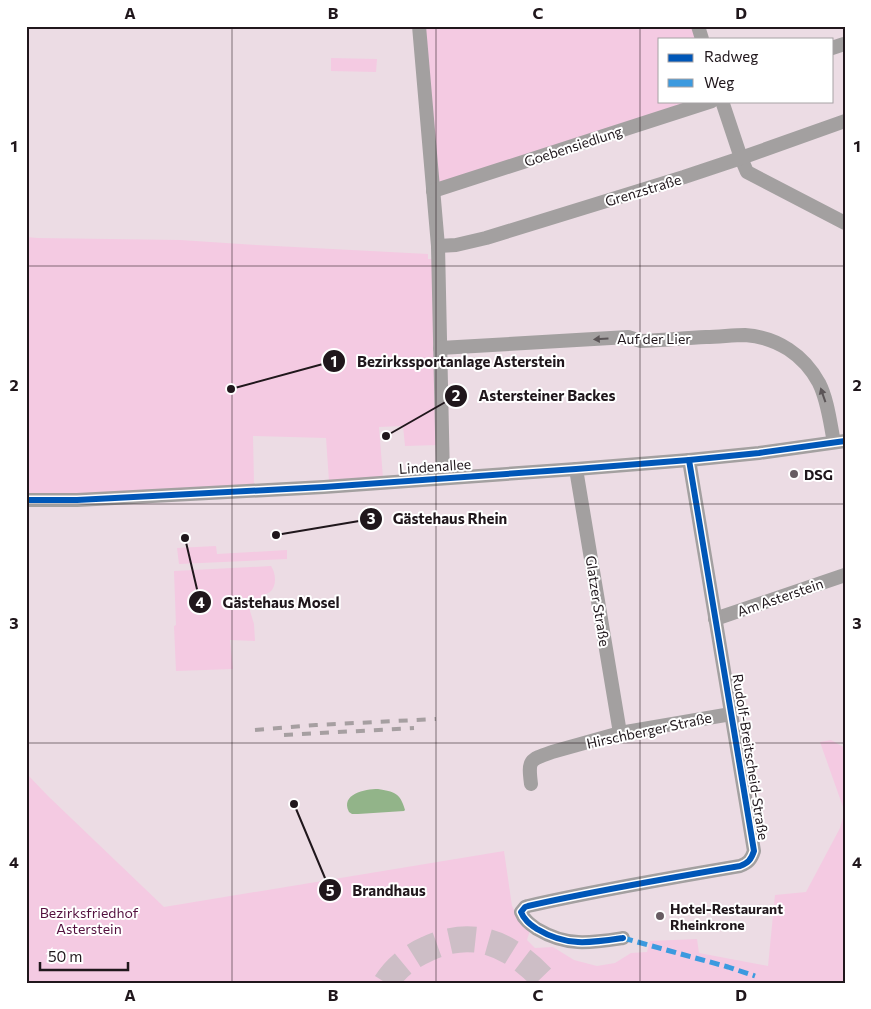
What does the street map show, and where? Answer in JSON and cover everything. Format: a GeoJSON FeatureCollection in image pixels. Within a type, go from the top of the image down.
{"type":"FeatureCollection","features":[{"type":"Feature","properties":{"kind":"street"},"geometry":{"type":"LineString","coordinates":[[419,26],[438,246],[444,478]]}},
{"type":"Feature","properties":{"kind":"street"},"geometry":{"type":"LineString","coordinates":[[698,26],[702,38]]}},
{"type":"Feature","properties":{"kind":"street","name":"Goebensiedlung"},"geometry":{"type":"LineString","coordinates":[[433,191],[709,102]]}},
{"type":"Feature","properties":{"kind":"street"},"geometry":{"type":"LineString","coordinates":[[722,102],[747,172],[845,223]]}},
{"type":"Feature","properties":{"kind":"street","name":"Grenzstraße"},"geometry":{"type":"LineString","coordinates":[[438,246],[456,245],[486,238],[741,158],[845,122]]}},
{"type":"Feature","properties":{"kind":"street","name":"Auf der Lier"},"geometry":{"type":"LineString","coordinates":[[440,348],[628,337],[641,341],[744,335],[767,339],[791,350],[811,370],[819,383],[839,441]]}},
{"type":"Feature","properties":{"kind":"street","name":"Lindenallee"},"geometry":{"type":"LineString","coordinates":[[26,500],[77,500],[318,487],[576,469],[759,453],[839,441]]}},
{"type":"Feature","properties":{"kind":"street","name":"Rudolf-Breitscheid-Straße"},"geometry":{"type":"LineString","coordinates":[[623,938],[590,943],[558,938],[529,923],[524,919],[521,912],[528,906],[561,898],[740,866],[747,863],[754,852],[689,460]]}},
{"type":"Feature","properties":{"kind":"street","name":"Glatzer Straße"},"geometry":{"type":"LineString","coordinates":[[576,469],[620,734]]}},
{"type":"Feature","properties":{"kind":"street","name":"Am Asterstein"},"geometry":{"type":"LineString","coordinates":[[715,619],[845,575]]}},
{"type":"Feature","properties":{"kind":"street","name":"Hirschberger Straße"},"geometry":{"type":"LineString","coordinates":[[531,784],[529,766],[532,761],[552,752],[620,734],[732,714]]}},
{"type":"Feature","properties":{"kind":"green space"},"geometry":{"type":"Polygon","coordinates":[[[424,26],[693,26],[697,38],[658,38],[658,102],[691,102],[437,188],[424,26]]]}},
{"type":"Feature","properties":{"kind":"green space"},"geometry":{"type":"Polygon","coordinates":[[[331,58],[377,59],[376,72],[331,71],[331,58]]]}},
{"type":"Feature","properties":{"kind":"green space"},"geometry":{"type":"Polygon","coordinates":[[[26,237],[180,240],[428,254],[428,259],[432,259],[438,445],[405,446],[403,426],[379,427],[383,478],[329,481],[326,438],[253,436],[254,484],[98,495],[26,494],[26,237]]]}},
{"type":"Feature","properties":{"kind":"green space"},"geometry":{"type":"Polygon","coordinates":[[[216,546],[217,554],[287,550],[287,559],[179,564],[177,548],[216,546]]]}},
{"type":"Feature","properties":{"kind":"green space"},"geometry":{"type":"Polygon","coordinates":[[[271,566],[275,576],[274,586],[270,592],[254,603],[250,611],[254,624],[255,641],[230,640],[233,669],[176,671],[174,571],[271,566]]]}},
{"type":"Feature","properties":{"kind":"green space","name":"Bezirksfriedhof Asterstein"},"geometry":{"type":"Polygon","coordinates":[[[831,740],[845,748],[845,983],[26,983],[26,773],[164,907],[504,851],[512,906],[519,920],[530,930],[527,940],[535,948],[553,947],[574,960],[597,966],[615,963],[631,953],[647,952],[650,941],[697,939],[699,953],[768,966],[775,895],[806,892],[840,828],[843,818],[843,807],[820,742],[831,740]]]}},
{"type":"Feature","properties":{"kind":"shaded area"},"geometry":{"type":"Polygon","coordinates":[[[378,789],[396,794],[405,810],[358,814],[349,812],[347,806],[351,797],[367,790],[378,789]]]}},
{"type":"Feature","properties":{"kind":"tunnel"},"geometry":{"type":"LineString","coordinates":[[386,983],[399,967],[415,955],[445,942],[462,939],[493,943],[507,950],[521,959],[547,983]]}},
{"type":"Feature","properties":{"kind":"railway"},"geometry":{"type":"LineString","coordinates":[[255,730],[436,719]]}},
{"type":"Feature","properties":{"kind":"railway"},"geometry":{"type":"LineString","coordinates":[[284,735],[414,728]]}},
{"type":"Feature","properties":{"kind":"marked path"},"geometry":{"type":"LineString","coordinates":[[623,938],[755,976]]}},
{"type":"Feature","properties":{"kind":"cycle path"},"geometry":{"type":"LineString","coordinates":[[26,500],[77,500],[324,487],[576,469],[759,453],[845,441]]}},
{"type":"Feature","properties":{"kind":"cycle path"},"geometry":{"type":"LineString","coordinates":[[623,938],[589,942],[558,939],[530,924],[521,912],[525,907],[554,900],[740,866],[749,861],[754,851],[689,460]]}},
{"type":"Feature","properties":{"kind":"place","name":"Bezirkssportanlage Asterstein"},"geometry":{"type":"Point","coordinates":[231,389]}},
{"type":"Feature","properties":{"kind":"place","name":"Astersteiner Backes"},"geometry":{"type":"Point","coordinates":[386,436]}},
{"type":"Feature","properties":{"kind":"place","name":"DSG"},"geometry":{"type":"Point","coordinates":[794,474]}},
{"type":"Feature","properties":{"kind":"place","name":"Gästehaus Rhein"},"geometry":{"type":"Point","coordinates":[276,535]}},
{"type":"Feature","properties":{"kind":"place","name":"Gästehaus Mosel"},"geometry":{"type":"Point","coordinates":[185,538]}},
{"type":"Feature","properties":{"kind":"place","name":"Brandhaus"},"geometry":{"type":"Point","coordinates":[294,804]}},
{"type":"Feature","properties":{"kind":"place","name":"Hotel-Restaurant Rheinkrone"},"geometry":{"type":"Point","coordinates":[660,916]}}]}
